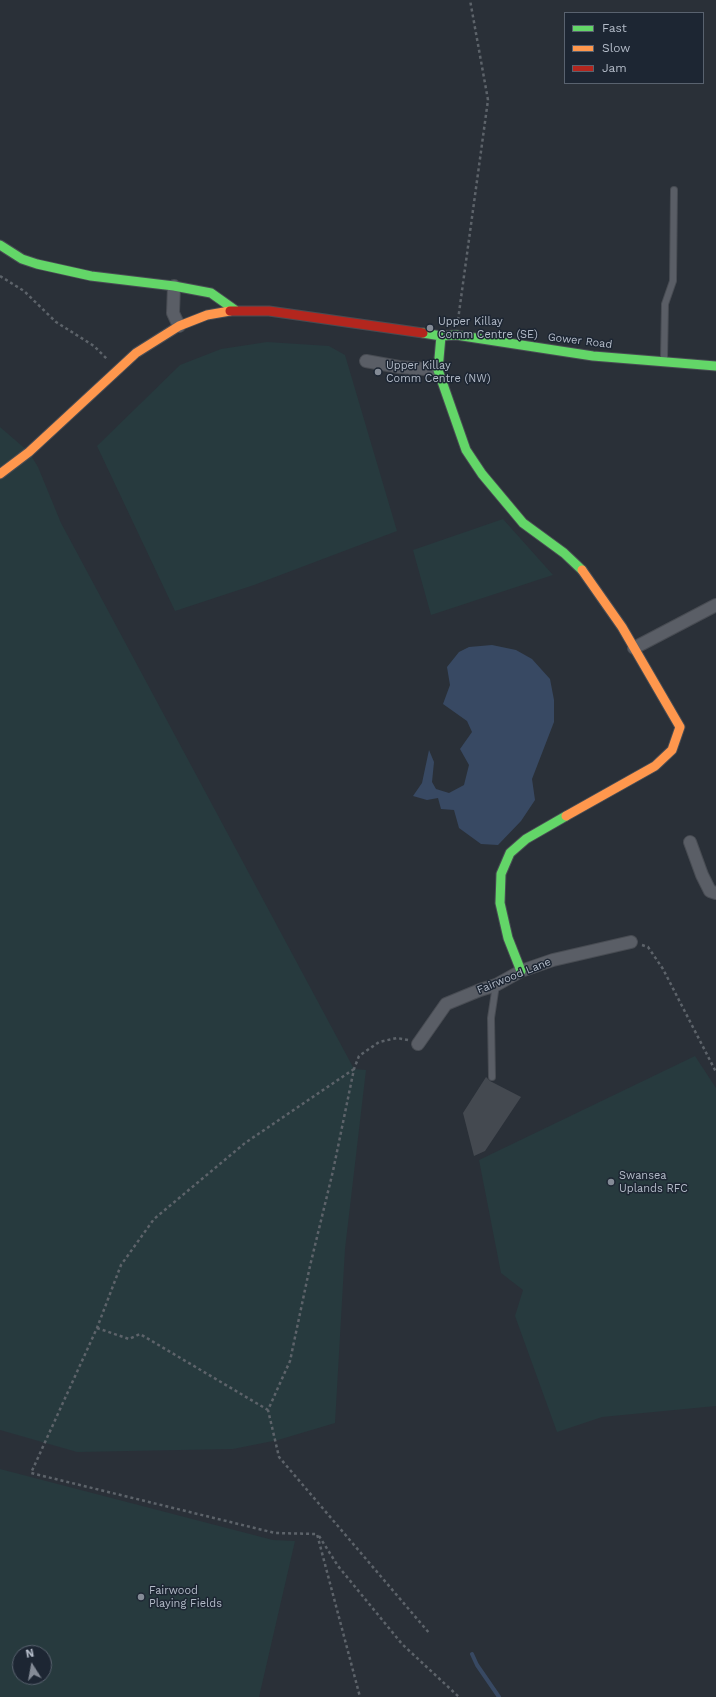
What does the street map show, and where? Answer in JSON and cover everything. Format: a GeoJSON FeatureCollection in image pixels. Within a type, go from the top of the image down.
{"type":"FeatureCollection","features":[{"type":"Feature","properties":{"kind":"street"},"geometry":{"type":"LineString","coordinates":[[0,245],[22,259],[37,264],[91,276],[174,286],[211,293],[235,310]]}},
{"type":"Feature","properties":{"kind":"street"},"geometry":{"type":"LineString","coordinates":[[174,286],[173,313],[179,326]]}},
{"type":"Feature","properties":{"kind":"street","name":"Gower Road"},"geometry":{"type":"LineString","coordinates":[[0,474],[30,452],[136,353],[179,326],[207,315],[235,310],[269,311],[441,336],[456,335],[593,356],[716,366]]}},
{"type":"Feature","properties":{"kind":"street"},"geometry":{"type":"LineString","coordinates":[[441,336],[438,370],[466,450],[482,474],[523,523],[564,553],[583,571],[634,648],[680,726],[672,750],[655,766],[526,839],[510,853],[501,874],[500,903],[508,938],[521,971]]}},
{"type":"Feature","properties":{"kind":"street"},"geometry":{"type":"LineString","coordinates":[[366,361],[399,367],[438,370]]}},
{"type":"Feature","properties":{"kind":"street"},"geometry":{"type":"LineString","coordinates":[[634,648],[716,605]]}},
{"type":"Feature","properties":{"kind":"street"},"geometry":{"type":"LineString","coordinates":[[690,842],[702,875],[710,891],[716,893]]}},
{"type":"Feature","properties":{"kind":"street","name":"Fairwood Lane"},"geometry":{"type":"LineString","coordinates":[[418,1044],[446,1004],[496,985],[521,971],[553,960],[631,942]]}},
{"type":"Feature","properties":{"kind":"lane"},"geometry":{"type":"LineString","coordinates":[[664,362],[666,304],[673,282],[674,190]]}},
{"type":"Feature","properties":{"kind":"lane"},"geometry":{"type":"LineString","coordinates":[[492,1077],[491,1018],[496,985]]}},
{"type":"Feature","properties":{"kind":"path"},"geometry":{"type":"LineString","coordinates":[[456,335],[488,94],[470,0]]}},
{"type":"Feature","properties":{"kind":"path"},"geometry":{"type":"LineString","coordinates":[[0,276],[24,291],[56,322],[94,346],[118,370]]}},
{"type":"Feature","properties":{"kind":"path"},"geometry":{"type":"LineString","coordinates":[[631,942],[648,947],[663,969],[716,1072]]}},
{"type":"Feature","properties":{"kind":"path"},"geometry":{"type":"LineString","coordinates":[[418,1044],[397,1038],[379,1042],[359,1056],[354,1069],[333,1171],[310,1266],[290,1361],[268,1410],[279,1457],[430,1634]]}},
{"type":"Feature","properties":{"kind":"path"},"geometry":{"type":"LineString","coordinates":[[317,1534],[275,1533],[31,1473],[97,1328],[120,1265],[154,1219],[245,1142],[354,1069]]}},
{"type":"Feature","properties":{"kind":"path"},"geometry":{"type":"LineString","coordinates":[[97,1328],[129,1339],[140,1334],[268,1410]]}},
{"type":"Feature","properties":{"kind":"path"},"geometry":{"type":"LineString","coordinates":[[317,1534],[360,1697]]}},
{"type":"Feature","properties":{"kind":"path"},"geometry":{"type":"LineString","coordinates":[[317,1534],[338,1566],[402,1644],[459,1697]]}},
{"type":"Feature","properties":{"kind":"green space"},"geometry":{"type":"Polygon","coordinates":[[[267,342],[329,346],[345,355],[397,531],[254,585],[175,611],[97,446],[180,365],[221,349],[267,342]]]}},
{"type":"Feature","properties":{"kind":"green space"},"geometry":{"type":"Polygon","coordinates":[[[0,427],[29,452],[38,467],[61,523],[354,1069],[366,1070],[345,1249],[335,1423],[278,1440],[233,1449],[77,1452],[0,1430],[0,427]]]}},
{"type":"Feature","properties":{"kind":"green space"},"geometry":{"type":"Polygon","coordinates":[[[503,519],[553,575],[431,615],[413,550],[503,519]]]}},
{"type":"Feature","properties":{"kind":"green space"},"geometry":{"type":"Polygon","coordinates":[[[695,1056],[716,1088],[716,1406],[602,1417],[557,1432],[515,1316],[523,1290],[501,1273],[479,1160],[695,1056]]]}},
{"type":"Feature","properties":{"kind":"green space","name":"Fairwood Playing Fields"},"geometry":{"type":"Polygon","coordinates":[[[0,1469],[273,1540],[295,1541],[259,1697],[0,1697],[0,1469]]]}},
{"type":"Feature","properties":{"kind":"water"},"geometry":{"type":"Polygon","coordinates":[[[492,645],[516,650],[532,659],[550,679],[554,700],[554,722],[532,779],[535,800],[521,821],[498,845],[481,844],[459,828],[454,810],[441,809],[438,798],[427,800],[413,796],[422,783],[429,750],[434,762],[432,782],[436,789],[449,793],[464,785],[469,765],[460,749],[472,732],[467,721],[443,704],[450,685],[447,667],[459,652],[469,647],[492,645]]]}},
{"type":"Feature","properties":{"kind":"building"},"geometry":{"type":"Polygon","coordinates":[[[486,1077],[490,1081],[521,1097],[485,1151],[474,1156],[463,1113],[486,1077]]]}},
{"type":"Feature","properties":{"kind":"waterway"},"geometry":{"type":"LineString","coordinates":[[472,1654],[477,1665],[499,1697]]}},
{"type":"Feature","properties":{"kind":"traffic: fast"},"geometry":{"type":"LineString","coordinates":[[0,245],[22,259],[37,264],[91,276],[174,286],[211,293],[235,310]]}},
{"type":"Feature","properties":{"kind":"traffic: fast"},"geometry":{"type":"LineString","coordinates":[[423,333],[441,336],[456,335],[593,356],[716,366]]}},
{"type":"Feature","properties":{"kind":"traffic: fast"},"geometry":{"type":"LineString","coordinates":[[441,336],[438,370],[466,450],[482,474],[523,523],[564,553],[582,570]]}},
{"type":"Feature","properties":{"kind":"traffic: fast"},"geometry":{"type":"LineString","coordinates":[[521,971],[508,938],[500,903],[501,874],[510,853],[526,839],[566,816]]}},
{"type":"Feature","properties":{"kind":"traffic: slow"},"geometry":{"type":"LineString","coordinates":[[0,474],[29,452],[136,353],[179,326],[207,315],[230,311]]}},
{"type":"Feature","properties":{"kind":"traffic: slow"},"geometry":{"type":"LineString","coordinates":[[566,816],[655,766],[672,750],[680,727],[622,627],[582,570]]}},
{"type":"Feature","properties":{"kind":"traffic: jam"},"geometry":{"type":"LineString","coordinates":[[230,311],[269,311],[423,333]]}},
{"type":"Feature","properties":{"kind":"place","name":"Upper Killay Comm Centre (SE)"},"geometry":{"type":"Point","coordinates":[430,328]}},
{"type":"Feature","properties":{"kind":"place","name":"Upper Killay Comm Centre (NW)"},"geometry":{"type":"Point","coordinates":[378,372]}},
{"type":"Feature","properties":{"kind":"place","name":"Swansea Uplands RFC"},"geometry":{"type":"Point","coordinates":[611,1182]}},
{"type":"Feature","properties":{"kind":"place","name":"Fairwood Playing Fields"},"geometry":{"type":"Point","coordinates":[141,1597]}}]}
